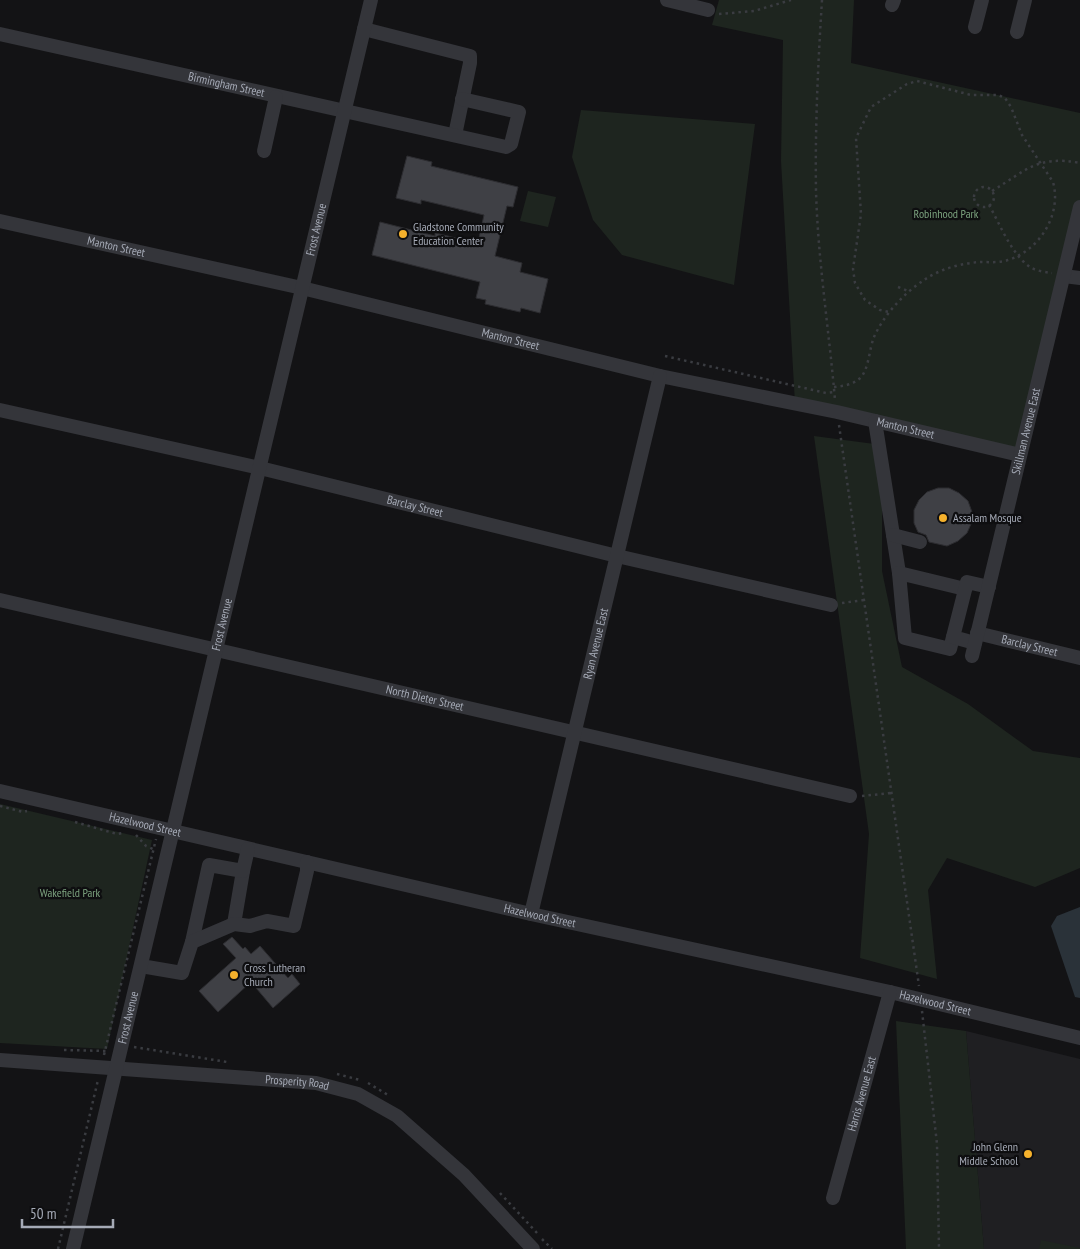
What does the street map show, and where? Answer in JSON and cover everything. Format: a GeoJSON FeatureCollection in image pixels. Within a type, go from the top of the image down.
{"type":"FeatureCollection","features":[{"type":"Feature","properties":{"kind":"street","name":"Frost Avenue"},"geometry":{"type":"LineString","coordinates":[[73,1249],[371,0]]}},
{"type":"Feature","properties":{"kind":"street"},"geometry":{"type":"LineString","coordinates":[[666,0],[708,10]]}},
{"type":"Feature","properties":{"kind":"street"},"geometry":{"type":"LineString","coordinates":[[976,26],[982,0]]}},
{"type":"Feature","properties":{"kind":"street"},"geometry":{"type":"LineString","coordinates":[[1017,32],[1025,0]]}},
{"type":"Feature","properties":{"kind":"street"},"geometry":{"type":"LineString","coordinates":[[364,29],[470,56],[455,135]]}},
{"type":"Feature","properties":{"kind":"street","name":"Birmingham Street"},"geometry":{"type":"LineString","coordinates":[[0,34],[506,147],[511,144],[519,112],[462,99]]}},
{"type":"Feature","properties":{"kind":"street"},"geometry":{"type":"LineString","coordinates":[[264,151],[276,97]]}},
{"type":"Feature","properties":{"kind":"street","name":"Skillman Avenue East"},"geometry":{"type":"LineString","coordinates":[[975,644],[1080,207]]}},
{"type":"Feature","properties":{"kind":"street","name":"Manton Street"},"geometry":{"type":"LineString","coordinates":[[0,221],[302,288],[660,376],[837,412],[1020,455]]}},
{"type":"Feature","properties":{"kind":"street"},"geometry":{"type":"LineString","coordinates":[[1064,276],[1080,278]]}},
{"type":"Feature","properties":{"kind":"street","name":"Ryan Avenue East"},"geometry":{"type":"LineString","coordinates":[[531,914],[660,376]]}},
{"type":"Feature","properties":{"kind":"street","name":"Barclay Street"},"geometry":{"type":"LineString","coordinates":[[0,410],[260,468],[617,556],[831,605]]}},
{"type":"Feature","properties":{"kind":"street"},"geometry":{"type":"LineString","coordinates":[[875,421],[899,573],[905,638],[950,649],[966,582],[989,587]]}},
{"type":"Feature","properties":{"kind":"street"},"geometry":{"type":"LineString","coordinates":[[893,535],[920,542]]}},
{"type":"Feature","properties":{"kind":"street"},"geometry":{"type":"LineString","coordinates":[[899,573],[965,589]]}},
{"type":"Feature","properties":{"kind":"street","name":"North Dieter Street"},"geometry":{"type":"LineString","coordinates":[[0,600],[574,734],[850,796]]}},
{"type":"Feature","properties":{"kind":"street","name":"Barclay Street"},"geometry":{"type":"LineString","coordinates":[[953,637],[975,644],[1080,658]]}},
{"type":"Feature","properties":{"kind":"street","name":"Hazelwood Street"},"geometry":{"type":"LineString","coordinates":[[0,791],[531,914],[921,999],[1080,1038]]}},
{"type":"Feature","properties":{"kind":"street"},"geometry":{"type":"LineString","coordinates":[[234,924],[248,849]]}},
{"type":"Feature","properties":{"kind":"street"},"geometry":{"type":"LineString","coordinates":[[192,942],[234,924],[250,926],[267,921],[294,926],[307,872],[307,862]]}},
{"type":"Feature","properties":{"kind":"street"},"geometry":{"type":"LineString","coordinates":[[141,966],[182,973],[192,942],[208,865],[243,871]]}},
{"type":"Feature","properties":{"kind":"street","name":"Harris Avenue East"},"geometry":{"type":"LineString","coordinates":[[833,1198],[890,992]]}},
{"type":"Feature","properties":{"kind":"street","name":"Prosperity Road"},"geometry":{"type":"LineString","coordinates":[[0,1060],[316,1083],[358,1094],[378,1103],[407,1124],[464,1175],[533,1249]]}},
{"type":"Feature","properties":{"kind":"path"},"geometry":{"type":"LineString","coordinates":[[708,10],[720,14],[741,13],[791,0]]}},
{"type":"Feature","properties":{"kind":"path"},"geometry":{"type":"LineString","coordinates":[[822,0],[816,90],[816,192],[820,255],[837,412],[921,999],[937,1144],[939,1249]]}},
{"type":"Feature","properties":{"kind":"path"},"geometry":{"type":"LineString","coordinates":[[834,387],[854,383],[861,378],[874,337],[889,312],[909,292],[942,270],[976,262],[1008,260],[1018,255],[1043,235],[1052,215],[1055,189],[1022,135],[1006,98],[998,95],[971,95],[917,81],[906,84],[871,107],[856,138],[861,214],[854,269],[855,283],[865,300],[880,310],[889,312]]}},
{"type":"Feature","properties":{"kind":"path"},"geometry":{"type":"LineString","coordinates":[[992,191],[1040,162],[1055,160],[1080,163]]}},
{"type":"Feature","properties":{"kind":"path"},"geometry":{"type":"LineString","coordinates":[[984,187],[992,191],[994,196],[989,205],[981,206],[977,204],[974,196],[979,188],[984,187]]}},
{"type":"Feature","properties":{"kind":"path"},"geometry":{"type":"LineString","coordinates":[[989,205],[1018,255],[1031,268],[1064,276]]}},
{"type":"Feature","properties":{"kind":"path"},"geometry":{"type":"LineString","coordinates":[[898,287],[909,292]]}},
{"type":"Feature","properties":{"kind":"path"},"geometry":{"type":"LineString","coordinates":[[666,356],[826,393],[835,392]]}},
{"type":"Feature","properties":{"kind":"path"},"geometry":{"type":"LineString","coordinates":[[831,605],[864,600]]}},
{"type":"Feature","properties":{"kind":"path"},"geometry":{"type":"LineString","coordinates":[[850,796],[891,793]]}},
{"type":"Feature","properties":{"kind":"path"},"geometry":{"type":"LineString","coordinates":[[0,806],[23,812],[35,809]]}},
{"type":"Feature","properties":{"kind":"path"},"geometry":{"type":"LineString","coordinates":[[70,820],[117,834],[136,835],[146,846],[168,853]]}},
{"type":"Feature","properties":{"kind":"path"},"geometry":{"type":"LineString","coordinates":[[58,1050],[121,1050],[136,1047],[228,1063]]}},
{"type":"Feature","properties":{"kind":"path"},"geometry":{"type":"LineString","coordinates":[[334,1074],[351,1077],[379,1088],[392,1098]]}},
{"type":"Feature","properties":{"kind":"path"},"geometry":{"type":"LineString","coordinates":[[495,1188],[552,1249]]}},
{"type":"Feature","properties":{"kind":"shaded area"},"geometry":{"type":"Polygon","coordinates":[[[1080,907],[1080,998],[1075,997],[1051,926],[1057,916],[1080,907]]]}},
{"type":"Feature","properties":{"kind":"shaded area","name":"John Glenn Middle School"},"geometry":{"type":"Polygon","coordinates":[[[966,1031],[1080,1059],[1080,1249],[984,1249],[966,1031]]]}},
{"type":"Feature","properties":{"kind":"green space","name":"Robinhood Park"},"geometry":{"type":"Polygon","coordinates":[[[719,0],[854,0],[851,63],[1080,113],[1080,204],[1020,455],[795,403],[781,161],[783,40],[712,25],[719,0]]]}},
{"type":"Feature","properties":{"kind":"green space"},"geometry":{"type":"Polygon","coordinates":[[[581,110],[755,124],[734,285],[622,255],[593,220],[572,157],[581,110]]]}},
{"type":"Feature","properties":{"kind":"green space"},"geometry":{"type":"Polygon","coordinates":[[[528,191],[556,197],[548,227],[520,221],[528,191]]]}},
{"type":"Feature","properties":{"kind":"green space"},"geometry":{"type":"Polygon","coordinates":[[[814,436],[882,445],[882,571],[902,667],[968,704],[1033,751],[1080,758],[1080,868],[1035,887],[947,858],[928,890],[937,979],[860,958],[869,834],[814,436]]]}},
{"type":"Feature","properties":{"kind":"green space","name":"Wakefield Park"},"geometry":{"type":"Polygon","coordinates":[[[0,804],[152,840],[107,1049],[0,1043],[0,804]]]}},
{"type":"Feature","properties":{"kind":"green space"},"geometry":{"type":"Polygon","coordinates":[[[896,1021],[966,1031],[984,1249],[906,1249],[896,1021]]]}},
{"type":"Feature","properties":{"kind":"green space"},"geometry":{"type":"Polygon","coordinates":[[[1041,1240],[1080,1248],[1080,1249],[1039,1249],[1041,1240]]]}},
{"type":"Feature","properties":{"kind":"building","name":"Gladstone Community Education Center"},"geometry":{"type":"Polygon","coordinates":[[[407,156],[432,162],[431,166],[518,187],[513,207],[507,206],[495,256],[522,263],[520,272],[548,279],[540,313],[521,308],[520,312],[485,304],[486,300],[476,298],[480,282],[372,255],[380,222],[435,236],[435,233],[456,238],[455,242],[477,247],[484,215],[421,200],[421,204],[396,198],[407,156]]]}},
{"type":"Feature","properties":{"kind":"building","name":"Assalam Mosque"},"geometry":{"type":"Polygon","coordinates":[[[938,488],[949,488],[959,493],[968,501],[972,512],[971,524],[967,533],[958,541],[947,546],[929,542],[926,535],[918,532],[914,523],[914,510],[919,500],[927,492],[938,488]]]}},
{"type":"Feature","properties":{"kind":"building"},"geometry":{"type":"Polygon","coordinates":[[[232,937],[243,949],[245,947],[251,954],[260,946],[288,978],[292,974],[300,984],[273,1008],[251,982],[218,1012],[199,991],[236,958],[223,944],[232,937]]]}},
{"type":"Feature","properties":{"kind":"place","name":"Gladstone Community Education Center"},"geometry":{"type":"Point","coordinates":[403,234]}},
{"type":"Feature","properties":{"kind":"place","name":"Assalam Mosque"},"geometry":{"type":"Point","coordinates":[943,518]}},
{"type":"Feature","properties":{"kind":"place","name":"Cross Lutheran Church"},"geometry":{"type":"Point","coordinates":[234,975]}},
{"type":"Feature","properties":{"kind":"place","name":"John Glenn Middle School"},"geometry":{"type":"Point","coordinates":[1028,1154]}}]}
